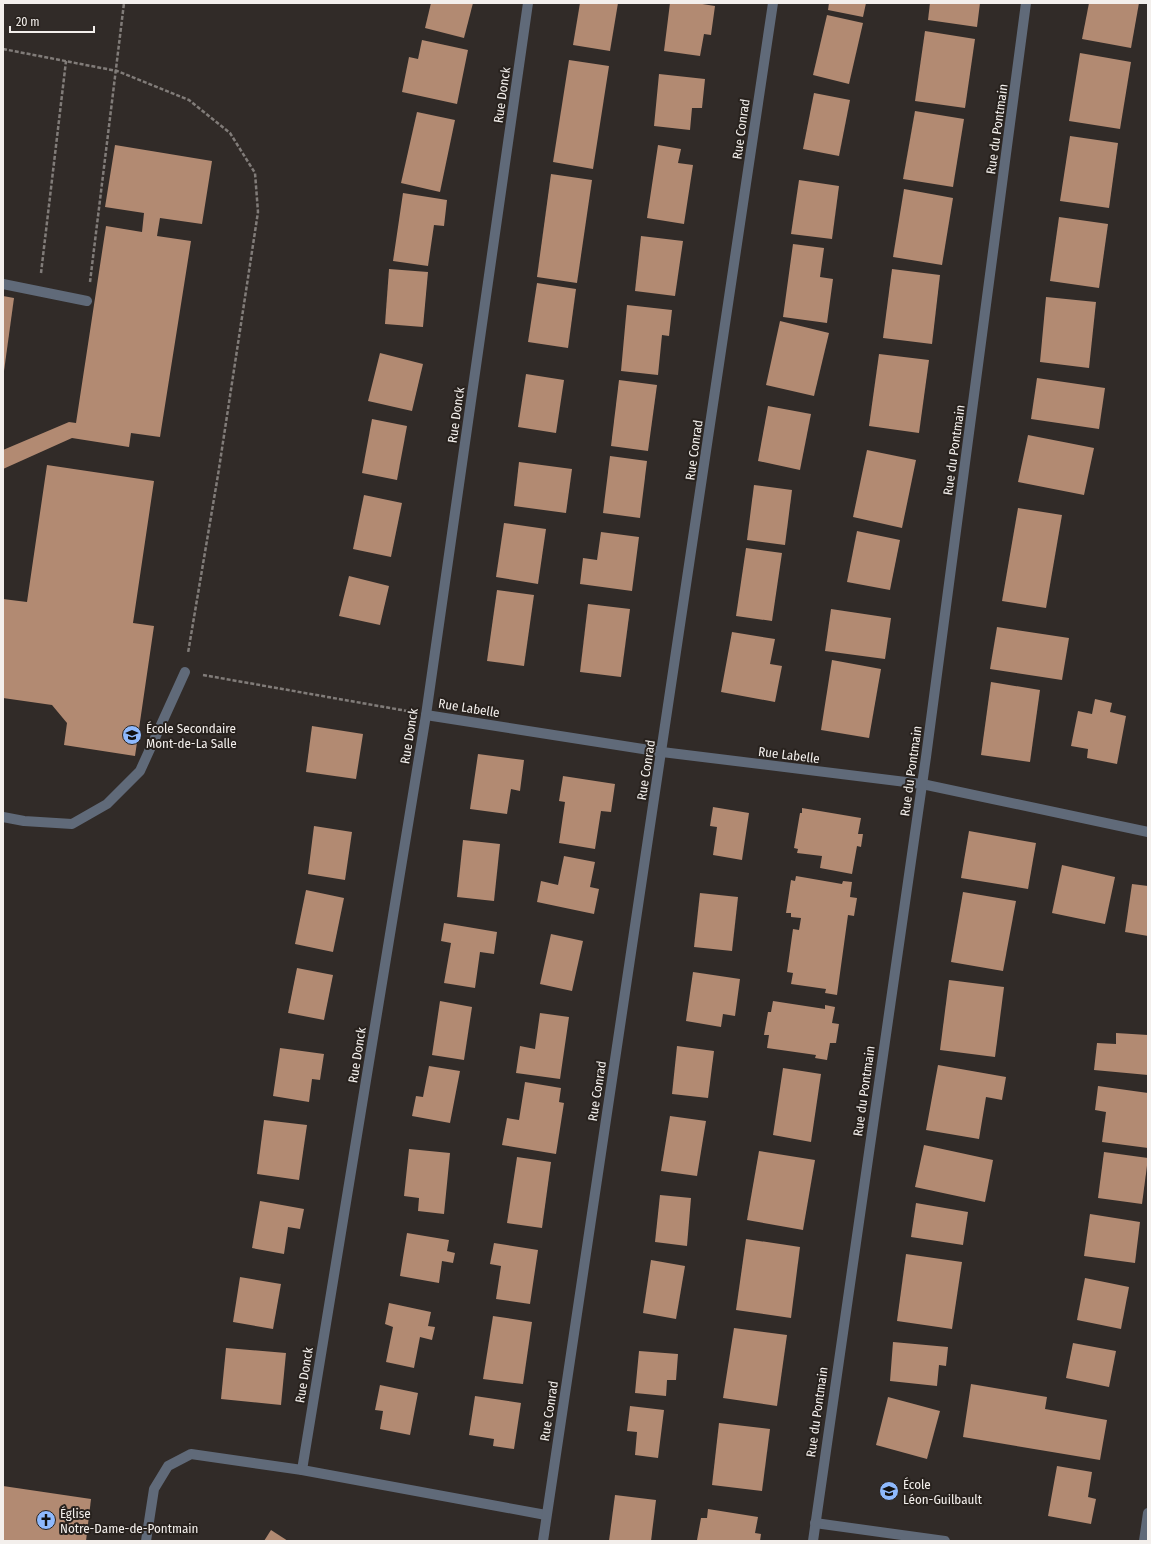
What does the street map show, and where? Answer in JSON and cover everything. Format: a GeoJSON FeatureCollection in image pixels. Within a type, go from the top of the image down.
{"type":"FeatureCollection","features":[{"type":"Feature","properties":{"kind":"street","name":"Rue Donck"},"geometry":{"type":"LineString","coordinates":[[302,1470],[426,715],[528,3]]}},
{"type":"Feature","properties":{"kind":"street","name":"Rue Conrad"},"geometry":{"type":"LineString","coordinates":[[543,1541],[773,3]]}},
{"type":"Feature","properties":{"kind":"street","name":"Rue du Pontmain"},"geometry":{"type":"LineString","coordinates":[[813,1541],[922,784],[1026,3]]}},
{"type":"Feature","properties":{"kind":"street"},"geometry":{"type":"LineString","coordinates":[[3,284],[87,301]]}},
{"type":"Feature","properties":{"kind":"street"},"geometry":{"type":"LineString","coordinates":[[3,817],[24,821],[72,824],[107,804],[140,771],[185,672]]}},
{"type":"Feature","properties":{"kind":"street","name":"Rue Labelle"},"geometry":{"type":"LineString","coordinates":[[426,715],[662,752],[922,784],[1148,832]]}},
{"type":"Feature","properties":{"kind":"street"},"geometry":{"type":"LineString","coordinates":[[146,1541],[154,1489],[168,1466],[191,1454],[302,1470],[546,1515]]}},
{"type":"Feature","properties":{"kind":"street"},"geometry":{"type":"LineString","coordinates":[[1144,1541],[1148,1513]]}},
{"type":"Feature","properties":{"kind":"street"},"geometry":{"type":"LineString","coordinates":[[815,1523],[945,1541]]}},
{"type":"Feature","properties":{"kind":"path"},"geometry":{"type":"LineString","coordinates":[[87,301],[124,3]]}},
{"type":"Feature","properties":{"kind":"path"},"geometry":{"type":"LineString","coordinates":[[3,49],[66,60],[116,71],[189,100],[230,133],[255,173],[258,212],[218,475],[185,672],[426,715]]}},
{"type":"Feature","properties":{"kind":"path"},"geometry":{"type":"LineString","coordinates":[[39,291],[66,60]]}},
{"type":"Feature","properties":{"kind":"building"},"geometry":{"type":"Polygon","coordinates":[[[431,3],[473,3],[464,38],[425,28],[431,3]]]}},
{"type":"Feature","properties":{"kind":"building"},"geometry":{"type":"Polygon","coordinates":[[[580,3],[618,3],[610,51],[573,45],[580,3]]]}},
{"type":"Feature","properties":{"kind":"building"},"geometry":{"type":"Polygon","coordinates":[[[670,3],[696,3],[715,6],[711,35],[704,34],[700,56],[664,51],[670,3]]]}},
{"type":"Feature","properties":{"kind":"building"},"geometry":{"type":"Polygon","coordinates":[[[829,3],[866,3],[863,17],[828,10],[829,3]]]}},
{"type":"Feature","properties":{"kind":"building"},"geometry":{"type":"Polygon","coordinates":[[[930,3],[980,3],[977,27],[928,20],[930,3]]]}},
{"type":"Feature","properties":{"kind":"building"},"geometry":{"type":"Polygon","coordinates":[[[1089,3],[1139,3],[1131,48],[1082,39],[1089,3]]]}},
{"type":"Feature","properties":{"kind":"building"},"geometry":{"type":"Polygon","coordinates":[[[827,15],[863,23],[849,84],[813,75],[827,15]]]}},
{"type":"Feature","properties":{"kind":"building"},"geometry":{"type":"Polygon","coordinates":[[[925,31],[975,39],[965,108],[915,101],[925,31]]]}},
{"type":"Feature","properties":{"kind":"building"},"geometry":{"type":"Polygon","coordinates":[[[422,40],[468,50],[457,104],[402,92],[409,57],[418,59],[422,40]]]}},
{"type":"Feature","properties":{"kind":"building"},"geometry":{"type":"Polygon","coordinates":[[[1080,53],[1131,62],[1120,129],[1069,121],[1080,53]]]}},
{"type":"Feature","properties":{"kind":"building"},"geometry":{"type":"Polygon","coordinates":[[[569,60],[609,66],[593,169],[553,162],[569,60]]]}},
{"type":"Feature","properties":{"kind":"building"},"geometry":{"type":"Polygon","coordinates":[[[659,74],[705,79],[702,108],[692,108],[690,130],[654,126],[659,74]]]}},
{"type":"Feature","properties":{"kind":"building"},"geometry":{"type":"Polygon","coordinates":[[[814,93],[850,100],[839,156],[803,149],[814,93]]]}},
{"type":"Feature","properties":{"kind":"building"},"geometry":{"type":"Polygon","coordinates":[[[915,111],[964,119],[953,187],[903,179],[915,111]]]}},
{"type":"Feature","properties":{"kind":"building"},"geometry":{"type":"Polygon","coordinates":[[[417,112],[455,120],[440,192],[401,183],[417,112]]]}},
{"type":"Feature","properties":{"kind":"building"},"geometry":{"type":"Polygon","coordinates":[[[1070,136],[1118,143],[1109,208],[1060,201],[1070,136]]]}},
{"type":"Feature","properties":{"kind":"building"},"geometry":{"type":"Polygon","coordinates":[[[115,145],[212,161],[202,224],[160,218],[157,236],[191,241],[160,437],[131,433],[129,447],[72,438],[3,469],[3,450],[69,422],[76,423],[106,226],[142,232],[144,213],[105,207],[115,145]]]}},
{"type":"Feature","properties":{"kind":"building"},"geometry":{"type":"Polygon","coordinates":[[[658,145],[681,149],[678,163],[693,165],[684,224],[647,218],[658,145]]]}},
{"type":"Feature","properties":{"kind":"building"},"geometry":{"type":"Polygon","coordinates":[[[551,174],[592,180],[577,283],[537,277],[551,174]]]}},
{"type":"Feature","properties":{"kind":"building"},"geometry":{"type":"Polygon","coordinates":[[[799,180],[839,186],[832,239],[791,234],[799,180]]]}},
{"type":"Feature","properties":{"kind":"building"},"geometry":{"type":"Polygon","coordinates":[[[904,189],[953,198],[942,265],[893,257],[904,189]]]}},
{"type":"Feature","properties":{"kind":"building"},"geometry":{"type":"Polygon","coordinates":[[[403,193],[447,200],[444,226],[434,225],[428,266],[393,261],[403,193]]]}},
{"type":"Feature","properties":{"kind":"building"},"geometry":{"type":"Polygon","coordinates":[[[1059,217],[1108,224],[1099,288],[1050,281],[1059,217]]]}},
{"type":"Feature","properties":{"kind":"building"},"geometry":{"type":"Polygon","coordinates":[[[641,236],[683,241],[675,296],[635,291],[641,236]]]}},
{"type":"Feature","properties":{"kind":"building"},"geometry":{"type":"Polygon","coordinates":[[[793,244],[824,248],[820,277],[833,279],[827,323],[783,317],[793,244]]]}},
{"type":"Feature","properties":{"kind":"building"},"geometry":{"type":"Polygon","coordinates":[[[389,269],[428,272],[423,327],[385,324],[389,269]]]}},
{"type":"Feature","properties":{"kind":"building"},"geometry":{"type":"Polygon","coordinates":[[[892,269],[940,275],[932,344],[883,338],[892,269]]]}},
{"type":"Feature","properties":{"kind":"building"},"geometry":{"type":"Polygon","coordinates":[[[537,283],[576,289],[568,348],[528,342],[537,283]]]}},
{"type":"Feature","properties":{"kind":"building"},"geometry":{"type":"Polygon","coordinates":[[[3,296],[14,298],[4,371],[3,371],[3,296]]]}},
{"type":"Feature","properties":{"kind":"building"},"geometry":{"type":"Polygon","coordinates":[[[1046,297],[1096,302],[1089,368],[1040,362],[1046,297]]]}},
{"type":"Feature","properties":{"kind":"building"},"geometry":{"type":"Polygon","coordinates":[[[627,305],[672,310],[669,336],[662,335],[658,375],[621,371],[627,305]]]}},
{"type":"Feature","properties":{"kind":"building"},"geometry":{"type":"Polygon","coordinates":[[[780,321],[829,333],[814,396],[766,385],[780,321]]]}},
{"type":"Feature","properties":{"kind":"building"},"geometry":{"type":"Polygon","coordinates":[[[380,353],[423,364],[412,411],[368,401],[380,353]]]}},
{"type":"Feature","properties":{"kind":"building"},"geometry":{"type":"Polygon","coordinates":[[[879,354],[929,360],[919,433],[869,426],[879,354]]]}},
{"type":"Feature","properties":{"kind":"building"},"geometry":{"type":"Polygon","coordinates":[[[526,374],[564,380],[556,433],[518,427],[526,374]]]}},
{"type":"Feature","properties":{"kind":"building"},"geometry":{"type":"Polygon","coordinates":[[[1037,378],[1105,388],[1099,429],[1031,419],[1037,378]]]}},
{"type":"Feature","properties":{"kind":"building"},"geometry":{"type":"Polygon","coordinates":[[[619,380],[657,385],[648,451],[611,446],[619,380]]]}},
{"type":"Feature","properties":{"kind":"building"},"geometry":{"type":"Polygon","coordinates":[[[768,406],[811,414],[800,470],[758,461],[768,406]]]}},
{"type":"Feature","properties":{"kind":"building"},"geometry":{"type":"Polygon","coordinates":[[[372,419],[407,426],[397,480],[362,473],[372,419]]]}},
{"type":"Feature","properties":{"kind":"building"},"geometry":{"type":"Polygon","coordinates":[[[1028,435],[1094,448],[1084,495],[1018,482],[1028,435]]]}},
{"type":"Feature","properties":{"kind":"building"},"geometry":{"type":"Polygon","coordinates":[[[867,450],[916,460],[902,528],[853,517],[867,450]]]}},
{"type":"Feature","properties":{"kind":"building"},"geometry":{"type":"Polygon","coordinates":[[[610,456],[647,461],[640,518],[603,513],[610,456]]]}},
{"type":"Feature","properties":{"kind":"building"},"geometry":{"type":"Polygon","coordinates":[[[519,462],[572,469],[566,513],[514,506],[519,462]]]}},
{"type":"Feature","properties":{"kind":"building"},"geometry":{"type":"Polygon","coordinates":[[[47,465],[154,481],[133,623],[154,626],[135,756],[64,745],[67,723],[52,705],[3,698],[3,599],[27,602],[47,465]]]}},
{"type":"Feature","properties":{"kind":"building"},"geometry":{"type":"Polygon","coordinates":[[[754,485],[792,490],[785,545],[747,540],[754,485]]]}},
{"type":"Feature","properties":{"kind":"building"},"geometry":{"type":"Polygon","coordinates":[[[364,495],[402,503],[391,557],[353,549],[364,495]]]}},
{"type":"Feature","properties":{"kind":"building"},"geometry":{"type":"Polygon","coordinates":[[[1018,508],[1062,515],[1046,608],[1002,601],[1018,508]]]}},
{"type":"Feature","properties":{"kind":"building"},"geometry":{"type":"Polygon","coordinates":[[[504,523],[546,529],[538,584],[496,577],[504,523]]]}},
{"type":"Feature","properties":{"kind":"building"},"geometry":{"type":"Polygon","coordinates":[[[857,531],[900,540],[890,590],[847,582],[857,531]]]}},
{"type":"Feature","properties":{"kind":"building"},"geometry":{"type":"Polygon","coordinates":[[[601,532],[639,537],[632,591],[580,584],[583,558],[597,560],[601,532]]]}},
{"type":"Feature","properties":{"kind":"building"},"geometry":{"type":"Polygon","coordinates":[[[746,548],[782,553],[772,621],[736,616],[746,548]]]}},
{"type":"Feature","properties":{"kind":"building"},"geometry":{"type":"Polygon","coordinates":[[[349,576],[389,586],[380,625],[339,616],[349,576]]]}},
{"type":"Feature","properties":{"kind":"building"},"geometry":{"type":"Polygon","coordinates":[[[497,590],[534,595],[524,666],[487,661],[497,590]]]}},
{"type":"Feature","properties":{"kind":"building"},"geometry":{"type":"Polygon","coordinates":[[[588,604],[630,609],[621,677],[580,672],[588,604]]]}},
{"type":"Feature","properties":{"kind":"building"},"geometry":{"type":"Polygon","coordinates":[[[831,609],[891,618],[885,659],[825,651],[831,609]]]}},
{"type":"Feature","properties":{"kind":"building"},"geometry":{"type":"Polygon","coordinates":[[[997,627],[1069,638],[1062,680],[990,669],[997,627]]]}},
{"type":"Feature","properties":{"kind":"building"},"geometry":{"type":"Polygon","coordinates":[[[732,632],[775,639],[770,664],[782,666],[775,702],[721,692],[732,632]]]}},
{"type":"Feature","properties":{"kind":"building"},"geometry":{"type":"Polygon","coordinates":[[[832,660],[881,669],[869,738],[821,730],[832,660]]]}},
{"type":"Feature","properties":{"kind":"building"},"geometry":{"type":"Polygon","coordinates":[[[991,682],[1040,690],[1030,762],[981,755],[991,682]]]}},
{"type":"Feature","properties":{"kind":"building"},"geometry":{"type":"Polygon","coordinates":[[[1095,699],[1112,703],[1110,712],[1126,716],[1117,764],[1087,758],[1088,749],[1071,746],[1078,711],[1092,714],[1095,699]]]}},
{"type":"Feature","properties":{"kind":"building"},"geometry":{"type":"Polygon","coordinates":[[[312,726],[363,734],[356,779],[306,772],[312,726]]]}},
{"type":"Feature","properties":{"kind":"building"},"geometry":{"type":"Polygon","coordinates":[[[478,754],[524,760],[520,791],[511,789],[507,814],[470,809],[478,754]]]}},
{"type":"Feature","properties":{"kind":"building"},"geometry":{"type":"Polygon","coordinates":[[[563,776],[615,784],[611,812],[601,811],[595,849],[559,843],[565,802],[559,801],[563,776]]]}},
{"type":"Feature","properties":{"kind":"building"},"geometry":{"type":"Polygon","coordinates":[[[713,807],[749,813],[742,860],[713,855],[717,827],[710,826],[713,807]]]}},
{"type":"Feature","properties":{"kind":"building"},"geometry":{"type":"Polygon","coordinates":[[[802,808],[861,818],[858,834],[863,834],[861,847],[857,846],[852,874],[820,868],[822,856],[797,853],[798,849],[794,848],[802,808]]]}},
{"type":"Feature","properties":{"kind":"building"},"geometry":{"type":"Polygon","coordinates":[[[314,826],[352,832],[345,880],[308,874],[314,826]]]}},
{"type":"Feature","properties":{"kind":"building"},"geometry":{"type":"Polygon","coordinates":[[[969,831],[1036,843],[1028,889],[961,878],[969,831]]]}},
{"type":"Feature","properties":{"kind":"building"},"geometry":{"type":"Polygon","coordinates":[[[463,840],[500,844],[494,901],[457,897],[463,840]]]}},
{"type":"Feature","properties":{"kind":"building"},"geometry":{"type":"Polygon","coordinates":[[[564,856],[595,862],[590,887],[599,889],[594,914],[537,902],[541,881],[558,885],[564,856]]]}},
{"type":"Feature","properties":{"kind":"building"},"geometry":{"type":"Polygon","coordinates":[[[1062,865],[1115,877],[1105,924],[1052,913],[1062,865]]]}},
{"type":"Feature","properties":{"kind":"building"},"geometry":{"type":"Polygon","coordinates":[[[796,876],[842,884],[843,881],[852,882],[850,897],[857,898],[854,916],[848,915],[837,995],[825,993],[826,989],[791,984],[793,973],[787,972],[793,929],[799,930],[801,918],[791,917],[791,913],[786,913],[791,880],[795,881],[796,876]]]}},
{"type":"Feature","properties":{"kind":"building"},"geometry":{"type":"Polygon","coordinates":[[[1132,884],[1148,886],[1148,936],[1125,932],[1132,884]]]}},
{"type":"Feature","properties":{"kind":"building"},"geometry":{"type":"Polygon","coordinates":[[[306,890],[344,898],[333,952],[295,944],[306,890]]]}},
{"type":"Feature","properties":{"kind":"building"},"geometry":{"type":"Polygon","coordinates":[[[963,892],[1016,901],[1003,971],[951,962],[963,892]]]}},
{"type":"Feature","properties":{"kind":"building"},"geometry":{"type":"Polygon","coordinates":[[[700,893],[738,897],[732,951],[694,947],[700,893]]]}},
{"type":"Feature","properties":{"kind":"building"},"geometry":{"type":"Polygon","coordinates":[[[444,923],[497,932],[494,954],[480,952],[475,988],[444,983],[451,943],[441,941],[444,923]]]}},
{"type":"Feature","properties":{"kind":"building"},"geometry":{"type":"Polygon","coordinates":[[[551,934],[583,941],[572,991],[540,984],[551,934]]]}},
{"type":"Feature","properties":{"kind":"building"},"geometry":{"type":"Polygon","coordinates":[[[297,968],[333,975],[324,1020],[288,1013],[297,968]]]}},
{"type":"Feature","properties":{"kind":"building"},"geometry":{"type":"Polygon","coordinates":[[[693,972],[740,979],[735,1016],[723,1014],[721,1027],[686,1021],[693,972]]]}},
{"type":"Feature","properties":{"kind":"building"},"geometry":{"type":"Polygon","coordinates":[[[949,980],[1004,987],[995,1057],[940,1050],[949,980]]]}},
{"type":"Feature","properties":{"kind":"building"},"geometry":{"type":"Polygon","coordinates":[[[440,1001],[472,1007],[464,1060],[432,1055],[440,1001]]]}},
{"type":"Feature","properties":{"kind":"building"},"geometry":{"type":"Polygon","coordinates":[[[773,1001],[825,1009],[825,1005],[835,1007],[832,1023],[839,1024],[836,1043],[830,1043],[827,1060],[815,1058],[816,1055],[767,1048],[769,1035],[764,1035],[768,1012],[771,1012],[773,1001]]]}},
{"type":"Feature","properties":{"kind":"building"},"geometry":{"type":"Polygon","coordinates":[[[540,1013],[569,1017],[560,1079],[516,1073],[520,1046],[535,1049],[540,1013]]]}},
{"type":"Feature","properties":{"kind":"building"},"geometry":{"type":"Polygon","coordinates":[[[1116,1033],[1148,1035],[1148,1075],[1094,1070],[1097,1043],[1116,1044],[1116,1033]]]}},
{"type":"Feature","properties":{"kind":"building"},"geometry":{"type":"Polygon","coordinates":[[[677,1046],[714,1051],[708,1098],[672,1094],[677,1046]]]}},
{"type":"Feature","properties":{"kind":"building"},"geometry":{"type":"Polygon","coordinates":[[[280,1048],[324,1054],[320,1080],[312,1079],[309,1102],[273,1096],[280,1048]]]}},
{"type":"Feature","properties":{"kind":"building"},"geometry":{"type":"Polygon","coordinates":[[[938,1065],[1006,1077],[1002,1100],[986,1097],[979,1139],[926,1130],[938,1065]]]}},
{"type":"Feature","properties":{"kind":"building"},"geometry":{"type":"Polygon","coordinates":[[[429,1066],[460,1071],[450,1123],[412,1116],[416,1096],[423,1097],[429,1066]]]}},
{"type":"Feature","properties":{"kind":"building"},"geometry":{"type":"Polygon","coordinates":[[[783,1068],[821,1074],[811,1142],[773,1135],[783,1068]]]}},
{"type":"Feature","properties":{"kind":"building"},"geometry":{"type":"Polygon","coordinates":[[[525,1082],[561,1088],[559,1102],[564,1103],[556,1154],[502,1145],[507,1118],[519,1120],[525,1082]]]}},
{"type":"Feature","properties":{"kind":"building"},"geometry":{"type":"Polygon","coordinates":[[[1098,1086],[1148,1093],[1148,1148],[1102,1142],[1106,1112],[1095,1110],[1098,1086]]]}},
{"type":"Feature","properties":{"kind":"building"},"geometry":{"type":"Polygon","coordinates":[[[670,1116],[706,1121],[697,1176],[661,1171],[670,1116]]]}},
{"type":"Feature","properties":{"kind":"building"},"geometry":{"type":"Polygon","coordinates":[[[264,1120],[307,1125],[299,1180],[257,1174],[264,1120]]]}},
{"type":"Feature","properties":{"kind":"building"},"geometry":{"type":"Polygon","coordinates":[[[924,1145],[993,1160],[985,1202],[915,1187],[924,1145]]]}},
{"type":"Feature","properties":{"kind":"building"},"geometry":{"type":"Polygon","coordinates":[[[409,1149],[450,1153],[444,1214],[418,1211],[419,1198],[404,1196],[409,1149]]]}},
{"type":"Feature","properties":{"kind":"building"},"geometry":{"type":"Polygon","coordinates":[[[759,1151],[815,1160],[803,1230],[747,1220],[759,1151]]]}},
{"type":"Feature","properties":{"kind":"building"},"geometry":{"type":"Polygon","coordinates":[[[1104,1152],[1148,1158],[1142,1204],[1098,1198],[1104,1152]]]}},
{"type":"Feature","properties":{"kind":"building"},"geometry":{"type":"Polygon","coordinates":[[[517,1157],[551,1162],[542,1228],[507,1223],[517,1157]]]}},
{"type":"Feature","properties":{"kind":"building"},"geometry":{"type":"Polygon","coordinates":[[[660,1195],[691,1198],[687,1246],[655,1242],[660,1195]]]}},
{"type":"Feature","properties":{"kind":"building"},"geometry":{"type":"Polygon","coordinates":[[[260,1201],[304,1209],[300,1229],[288,1227],[284,1254],[252,1248],[260,1201]]]}},
{"type":"Feature","properties":{"kind":"building"},"geometry":{"type":"Polygon","coordinates":[[[916,1203],[968,1212],[963,1245],[911,1237],[916,1203]]]}},
{"type":"Feature","properties":{"kind":"building"},"geometry":{"type":"Polygon","coordinates":[[[1090,1214],[1140,1222],[1135,1263],[1084,1256],[1090,1214]]]}},
{"type":"Feature","properties":{"kind":"building"},"geometry":{"type":"Polygon","coordinates":[[[407,1233],[449,1240],[447,1251],[455,1253],[453,1263],[442,1261],[439,1283],[400,1276],[407,1233]]]}},
{"type":"Feature","properties":{"kind":"building"},"geometry":{"type":"Polygon","coordinates":[[[746,1239],[800,1247],[791,1318],[736,1310],[746,1239]]]}},
{"type":"Feature","properties":{"kind":"building"},"geometry":{"type":"Polygon","coordinates":[[[494,1243],[538,1250],[530,1304],[496,1299],[501,1266],[490,1264],[494,1243]]]}},
{"type":"Feature","properties":{"kind":"building"},"geometry":{"type":"Polygon","coordinates":[[[906,1254],[962,1262],[952,1329],[897,1321],[906,1254]]]}},
{"type":"Feature","properties":{"kind":"building"},"geometry":{"type":"Polygon","coordinates":[[[651,1260],[685,1266],[676,1319],[643,1313],[651,1260]]]}},
{"type":"Feature","properties":{"kind":"building"},"geometry":{"type":"Polygon","coordinates":[[[240,1277],[281,1284],[273,1329],[233,1322],[240,1277]]]}},
{"type":"Feature","properties":{"kind":"building"},"geometry":{"type":"Polygon","coordinates":[[[1085,1278],[1129,1287],[1121,1329],[1077,1320],[1085,1278]]]}},
{"type":"Feature","properties":{"kind":"building"},"geometry":{"type":"Polygon","coordinates":[[[389,1303],[431,1312],[428,1326],[435,1327],[432,1340],[420,1337],[414,1368],[386,1362],[393,1327],[385,1324],[389,1303]]]}},
{"type":"Feature","properties":{"kind":"building"},"geometry":{"type":"Polygon","coordinates":[[[493,1316],[532,1322],[523,1384],[483,1379],[493,1316]]]}},
{"type":"Feature","properties":{"kind":"building"},"geometry":{"type":"Polygon","coordinates":[[[734,1328],[787,1335],[777,1406],[723,1398],[734,1328]]]}},
{"type":"Feature","properties":{"kind":"building"},"geometry":{"type":"Polygon","coordinates":[[[893,1342],[948,1347],[946,1366],[939,1365],[937,1386],[890,1381],[893,1342]]]}},
{"type":"Feature","properties":{"kind":"building"},"geometry":{"type":"Polygon","coordinates":[[[1073,1343],[1116,1351],[1109,1387],[1066,1378],[1073,1343]]]}},
{"type":"Feature","properties":{"kind":"building"},"geometry":{"type":"Polygon","coordinates":[[[226,1348],[286,1353],[281,1405],[221,1399],[226,1348]]]}},
{"type":"Feature","properties":{"kind":"building"},"geometry":{"type":"Polygon","coordinates":[[[639,1351],[678,1354],[676,1380],[667,1380],[666,1396],[635,1393],[639,1351]]]}},
{"type":"Feature","properties":{"kind":"building"},"geometry":{"type":"Polygon","coordinates":[[[971,1384],[1047,1397],[1045,1409],[1107,1420],[1100,1460],[963,1437],[971,1384]]]}},
{"type":"Feature","properties":{"kind":"building"},"geometry":{"type":"Polygon","coordinates":[[[380,1385],[418,1393],[410,1435],[380,1429],[383,1411],[375,1410],[380,1385]]]}},
{"type":"Feature","properties":{"kind":"building"},"geometry":{"type":"Polygon","coordinates":[[[475,1396],[521,1403],[514,1449],[493,1446],[494,1439],[469,1435],[475,1396]]]}},
{"type":"Feature","properties":{"kind":"building"},"geometry":{"type":"Polygon","coordinates":[[[888,1397],[940,1411],[927,1459],[876,1445],[888,1397]]]}},
{"type":"Feature","properties":{"kind":"building"},"geometry":{"type":"Polygon","coordinates":[[[630,1406],[664,1410],[658,1458],[635,1455],[637,1432],[627,1431],[630,1406]]]}},
{"type":"Feature","properties":{"kind":"building"},"geometry":{"type":"Polygon","coordinates":[[[719,1423],[770,1429],[762,1491],[712,1485],[719,1423]]]}},
{"type":"Feature","properties":{"kind":"building"},"geometry":{"type":"Polygon","coordinates":[[[1057,1466],[1092,1472],[1088,1497],[1096,1499],[1091,1524],[1048,1516],[1057,1466]]]}},
{"type":"Feature","properties":{"kind":"building","name":"Église Notre-Dame-de-Pontmain"},"geometry":{"type":"Polygon","coordinates":[[[3,1486],[91,1499],[86,1541],[3,1541],[3,1486]]]}},
{"type":"Feature","properties":{"kind":"building"},"geometry":{"type":"Polygon","coordinates":[[[615,1495],[656,1500],[651,1541],[609,1541],[615,1495]]]}},
{"type":"Feature","properties":{"kind":"building"},"geometry":{"type":"Polygon","coordinates":[[[708,1509],[758,1517],[755,1533],[761,1534],[760,1541],[697,1540],[701,1518],[707,1518],[708,1509]]]}},
{"type":"Feature","properties":{"kind":"building"},"geometry":{"type":"Polygon","coordinates":[[[271,1530],[288,1541],[264,1541],[271,1530]]]}},
{"type":"Feature","properties":{"kind":"place","name":"École Secondaire Mont-de-La Salle"},"geometry":{"type":"Point","coordinates":[132,735]}},
{"type":"Feature","properties":{"kind":"place","name":"École Léon-Guilbault"},"geometry":{"type":"Point","coordinates":[889,1491]}},
{"type":"Feature","properties":{"kind":"place","name":"Église Notre-Dame-de-Pontmain"},"geometry":{"type":"Point","coordinates":[46,1520]}}]}
